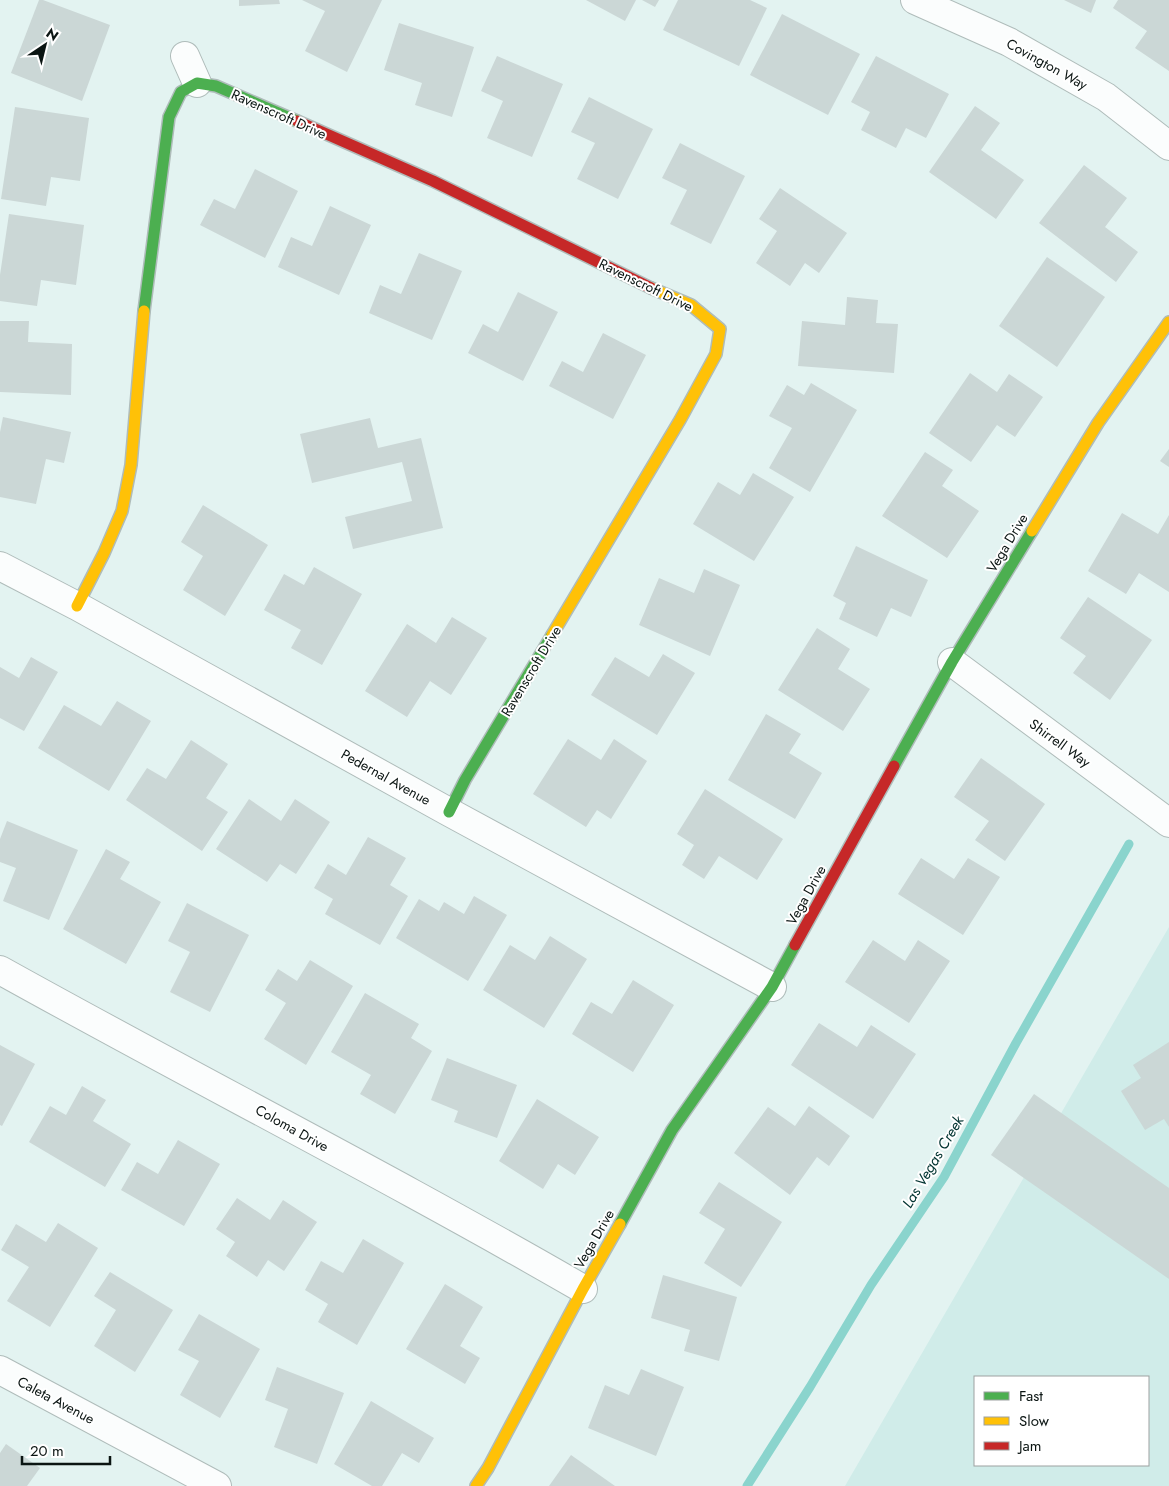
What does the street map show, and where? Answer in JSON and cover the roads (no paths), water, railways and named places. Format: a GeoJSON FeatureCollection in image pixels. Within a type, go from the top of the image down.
{"type":"FeatureCollection","features":[{"type":"Feature","properties":{"kind":"street","name":"Covington Way"},"geometry":{"type":"LineString","coordinates":[[915,0],[1009,42],[1106,97],[1169,146]]}},
{"type":"Feature","properties":{"kind":"street"},"geometry":{"type":"LineString","coordinates":[[77,606],[104,553],[122,511],[131,465],[141,332],[169,117],[181,92],[197,83],[185,56]]}},
{"type":"Feature","properties":{"kind":"street","name":"Ravenscroft Drive"},"geometry":{"type":"LineString","coordinates":[[197,83],[216,86],[433,181],[651,288],[691,305],[720,329],[716,354],[680,420],[465,780],[449,812]]}},
{"type":"Feature","properties":{"kind":"street","name":"Vega Drive"},"geometry":{"type":"LineString","coordinates":[[476,1486],[672,1130],[772,988],[952,662],[1098,423],[1169,322]]}},
{"type":"Feature","properties":{"kind":"street","name":"Pedernal Avenue"},"geometry":{"type":"LineString","coordinates":[[0,566],[77,606],[772,988]]}},
{"type":"Feature","properties":{"kind":"street","name":"Shirrell Way"},"geometry":{"type":"LineString","coordinates":[[952,662],[1169,823]]}},
{"type":"Feature","properties":{"kind":"street","name":"Coloma Drive"},"geometry":{"type":"LineString","coordinates":[[0,970],[287,1125],[583,1289]]}},
{"type":"Feature","properties":{"kind":"street","name":"Caleta Avenue"},"geometry":{"type":"LineString","coordinates":[[0,1370],[217,1486]]}},
{"type":"Feature","properties":{"kind":"waterway","name":"Las Vegas Creek"},"geometry":{"type":"LineString","coordinates":[[747,1486],[810,1387],[871,1285],[944,1177],[1016,1043],[1129,844]]}}]}
